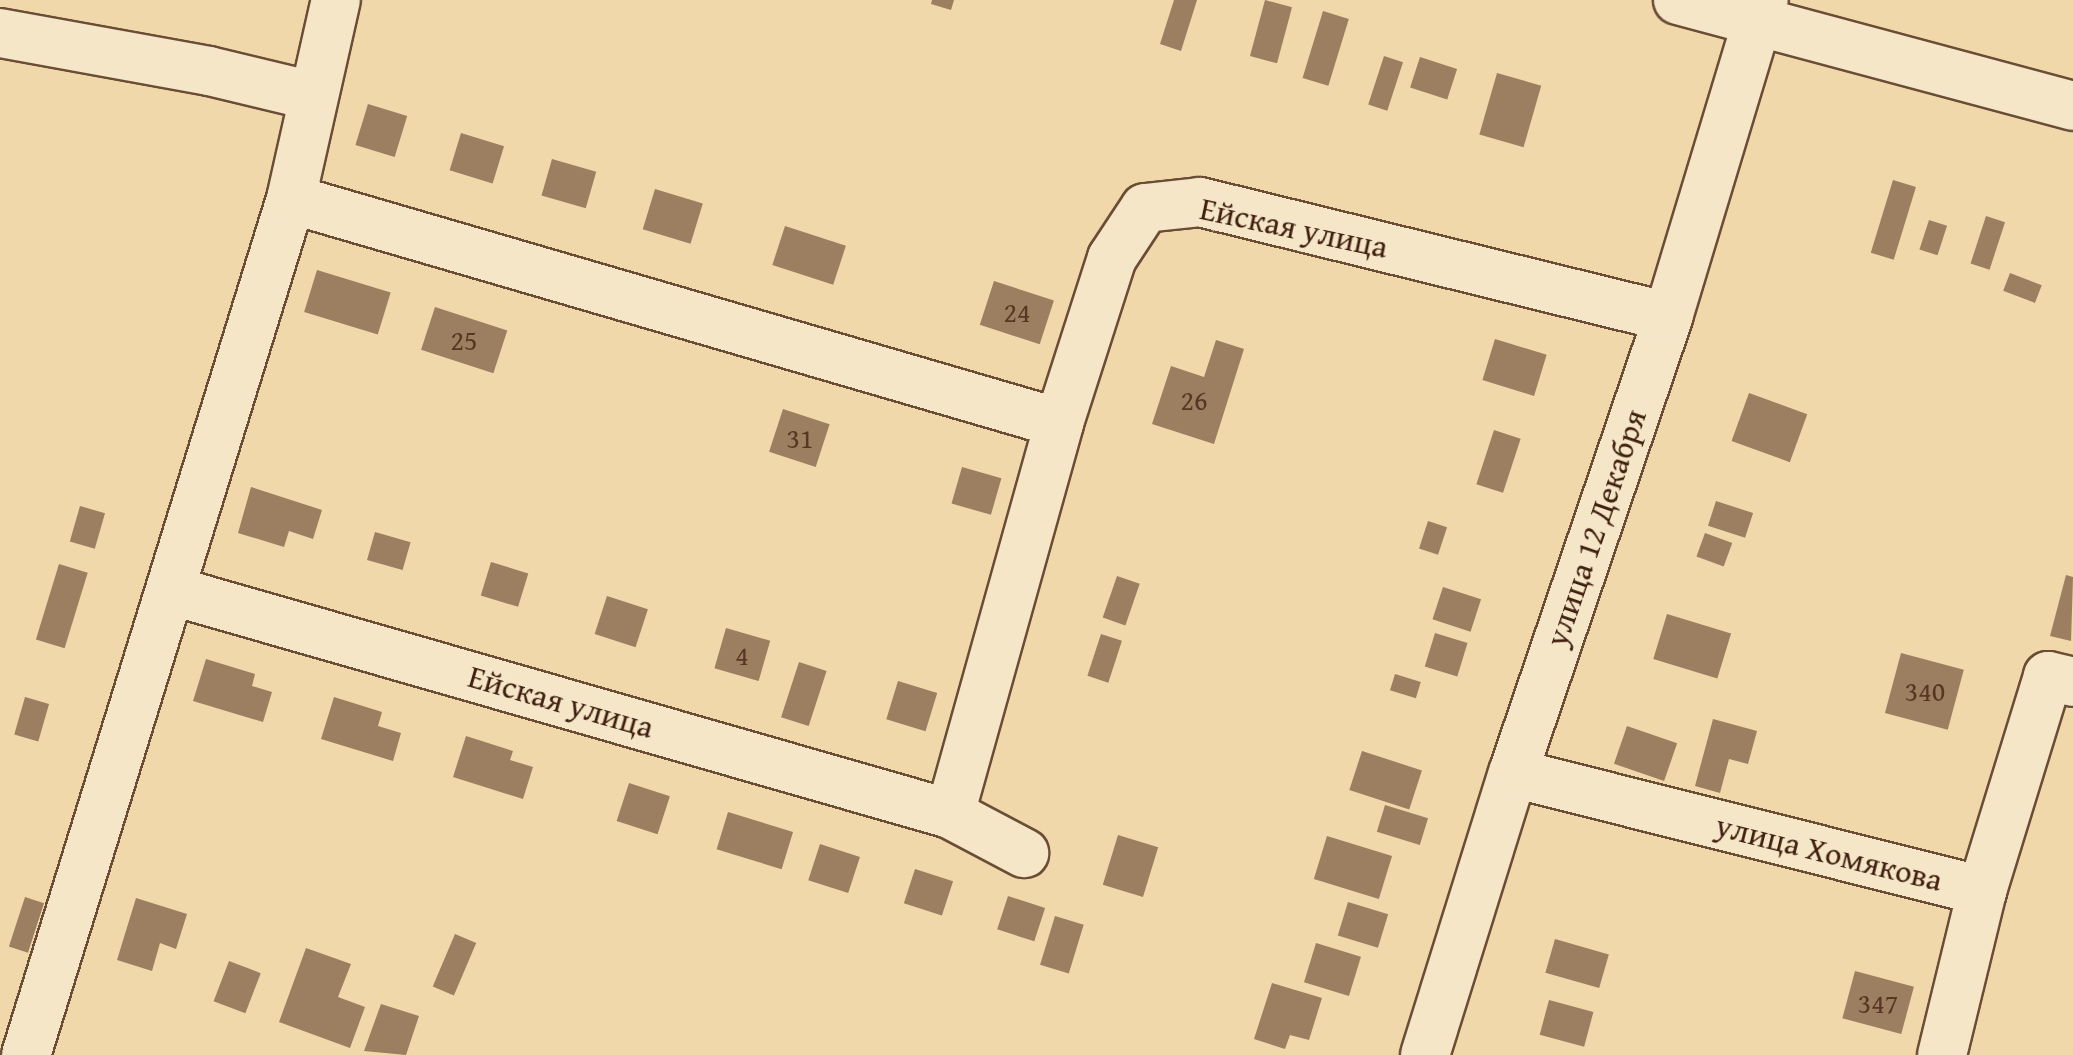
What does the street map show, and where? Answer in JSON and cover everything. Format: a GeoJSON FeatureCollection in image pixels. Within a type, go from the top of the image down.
{"type":"FeatureCollection","features":[{"type":"Feature","properties":{"kind":"street"},"geometry":{"type":"LineString","coordinates":[[26,1055],[291,199],[336,0]]}},
{"type":"Feature","properties":{"kind":"street"},"geometry":{"type":"LineString","coordinates":[[1678,0],[1761,11],[2073,106]]}},
{"type":"Feature","properties":{"kind":"street","name":"улица 12 Декабря"},"geometry":{"type":"LineString","coordinates":[[1424,1055],[1513,772],[1668,317],[1761,11]]}},
{"type":"Feature","properties":{"kind":"street"},"geometry":{"type":"LineString","coordinates":[[0,33],[209,71],[313,96]]}},
{"type":"Feature","properties":{"kind":"street"},"geometry":{"type":"LineString","coordinates":[[291,199],[1059,423]]}},
{"type":"Feature","properties":{"kind":"street","name":"Ейская улица"},"geometry":{"type":"LineString","coordinates":[[950,814],[1059,423],[1112,258],[1146,208],[1200,202],[1668,317]]}},
{"type":"Feature","properties":{"kind":"street","name":"Ейская улица"},"geometry":{"type":"LineString","coordinates":[[173,590],[950,814],[1024,854]]}},
{"type":"Feature","properties":{"kind":"street"},"geometry":{"type":"LineString","coordinates":[[1982,891],[2048,676],[2073,682]]}},
{"type":"Feature","properties":{"kind":"street","name":"улица Хомякова"},"geometry":{"type":"LineString","coordinates":[[1513,772],[1982,891],[1942,1055]]}},
{"type":"Feature","properties":{"kind":"building"},"geometry":{"type":"Polygon","coordinates":[[[932,0],[954,0],[951,10],[931,4],[932,0]]]}},
{"type":"Feature","properties":{"kind":"building"},"geometry":{"type":"Polygon","coordinates":[[[1174,0],[1197,0],[1181,51],[1160,44],[1174,0]]]}},
{"type":"Feature","properties":{"kind":"building"},"geometry":{"type":"Polygon","coordinates":[[[1265,0],[1292,7],[1277,63],[1250,56],[1265,0]]]}},
{"type":"Feature","properties":{"kind":"building"},"geometry":{"type":"Polygon","coordinates":[[[1323,11],[1349,19],[1328,86],[1303,78],[1323,11]]]}},
{"type":"Feature","properties":{"kind":"building"},"geometry":{"type":"Polygon","coordinates":[[[1384,56],[1403,62],[1387,111],[1368,105],[1384,56]]]}},
{"type":"Feature","properties":{"kind":"building"},"geometry":{"type":"Polygon","coordinates":[[[1420,57],[1457,69],[1447,99],[1410,87],[1420,57]]]}},
{"type":"Feature","properties":{"kind":"building"},"geometry":{"type":"Polygon","coordinates":[[[1497,73],[1541,86],[1524,147],[1479,135],[1497,73]]]}},
{"type":"Feature","properties":{"kind":"building"},"geometry":{"type":"Polygon","coordinates":[[[368,104],[407,116],[395,157],[355,145],[368,104]]]}},
{"type":"Feature","properties":{"kind":"building"},"geometry":{"type":"Polygon","coordinates":[[[461,133],[504,146],[493,183],[450,170],[461,133]]]}},
{"type":"Feature","properties":{"kind":"building"},"geometry":{"type":"Polygon","coordinates":[[[552,159],[596,172],[586,208],[542,196],[552,159]]]}},
{"type":"Feature","properties":{"kind":"building"},"geometry":{"type":"Polygon","coordinates":[[[1893,180],[1916,187],[1894,260],[1871,253],[1893,180]]]}},
{"type":"Feature","properties":{"kind":"building"},"geometry":{"type":"Polygon","coordinates":[[[655,189],[703,204],[691,244],[643,229],[655,189]]]}},
{"type":"Feature","properties":{"kind":"building"},"geometry":{"type":"Polygon","coordinates":[[[1986,216],[2005,222],[1990,270],[1971,264],[1986,216]]]}},
{"type":"Feature","properties":{"kind":"building"},"geometry":{"type":"Polygon","coordinates":[[[1929,220],[1947,226],[1937,255],[1919,249],[1929,220]]]}},
{"type":"Feature","properties":{"kind":"building"},"geometry":{"type":"Polygon","coordinates":[[[785,226],[846,246],[833,285],[772,265],[785,226]]]}},
{"type":"Feature","properties":{"kind":"building"},"geometry":{"type":"Polygon","coordinates":[[[317,270],[391,293],[378,335],[304,312],[317,270]]]}},
{"type":"Feature","properties":{"kind":"building"},"geometry":{"type":"Polygon","coordinates":[[[2010,273],[2042,285],[2035,303],[2003,291],[2010,273]]]}},
{"type":"Feature","properties":{"kind":"building"},"geometry":{"type":"Polygon","coordinates":[[[994,281],[1054,300],[1040,344],[980,325],[994,281]]]}},
{"type":"Feature","properties":{"kind":"building"},"geometry":{"type":"Polygon","coordinates":[[[435,307],[507,330],[493,373],[421,350],[435,307]]]}},
{"type":"Feature","properties":{"kind":"building"},"geometry":{"type":"Polygon","coordinates":[[[1495,339],[1547,355],[1534,396],[1482,380],[1495,339]]]}},
{"type":"Feature","properties":{"kind":"building"},"geometry":{"type":"Polygon","coordinates":[[[1216,340],[1244,349],[1214,444],[1152,424],[1171,366],[1204,377],[1216,340]]]}},
{"type":"Feature","properties":{"kind":"building"},"geometry":{"type":"Polygon","coordinates":[[[1749,393],[1807,414],[1790,462],[1732,441],[1749,393]]]}},
{"type":"Feature","properties":{"kind":"building"},"geometry":{"type":"Polygon","coordinates":[[[783,409],[830,424],[816,467],[769,452],[783,409]]]}},
{"type":"Feature","properties":{"kind":"building"},"geometry":{"type":"Polygon","coordinates":[[[1494,430],[1521,439],[1503,493],[1476,484],[1494,430]]]}},
{"type":"Feature","properties":{"kind":"building"},"geometry":{"type":"Polygon","coordinates":[[[962,467],[1001,478],[991,515],[952,504],[962,467]]]}},
{"type":"Feature","properties":{"kind":"building"},"geometry":{"type":"Polygon","coordinates":[[[251,487],[322,510],[313,539],[289,531],[284,547],[238,533],[251,487]]]}},
{"type":"Feature","properties":{"kind":"building"},"geometry":{"type":"Polygon","coordinates":[[[1716,501],[1753,513],[1745,538],[1708,526],[1716,501]]]}},
{"type":"Feature","properties":{"kind":"building"},"geometry":{"type":"Polygon","coordinates":[[[80,506],[105,513],[95,549],[70,542],[80,506]]]}},
{"type":"Feature","properties":{"kind":"building"},"geometry":{"type":"Polygon","coordinates":[[[1428,521],[1447,527],[1438,555],[1419,549],[1428,521]]]}},
{"type":"Feature","properties":{"kind":"building"},"geometry":{"type":"Polygon","coordinates":[[[375,532],[411,542],[403,570],[367,560],[375,532]]]}},
{"type":"Feature","properties":{"kind":"building"},"geometry":{"type":"Polygon","coordinates":[[[1705,533],[1732,543],[1724,566],[1696,556],[1705,533]]]}},
{"type":"Feature","properties":{"kind":"building"},"geometry":{"type":"Polygon","coordinates":[[[491,562],[528,573],[518,607],[481,595],[491,562]]]}},
{"type":"Feature","properties":{"kind":"building"},"geometry":{"type":"Polygon","coordinates":[[[59,564],[88,573],[65,648],[36,640],[59,564]]]}},
{"type":"Feature","properties":{"kind":"building"},"geometry":{"type":"Polygon","coordinates":[[[2066,575],[2073,577],[2071,641],[2050,636],[2066,575]]]}},
{"type":"Feature","properties":{"kind":"building"},"geometry":{"type":"Polygon","coordinates":[[[1117,576],[1140,584],[1125,625],[1103,618],[1117,576]]]}},
{"type":"Feature","properties":{"kind":"building"},"geometry":{"type":"Polygon","coordinates":[[[1443,587],[1481,599],[1471,632],[1432,619],[1443,587]]]}},
{"type":"Feature","properties":{"kind":"building"},"geometry":{"type":"Polygon","coordinates":[[[607,596],[648,609],[636,647],[595,634],[607,596]]]}},
{"type":"Feature","properties":{"kind":"building"},"geometry":{"type":"Polygon","coordinates":[[[1667,614],[1731,634],[1717,679],[1653,659],[1667,614]]]}},
{"type":"Feature","properties":{"kind":"building"},"geometry":{"type":"Polygon","coordinates":[[[726,628],[770,641],[759,681],[714,668],[726,628]]]}},
{"type":"Feature","properties":{"kind":"building"},"geometry":{"type":"Polygon","coordinates":[[[1435,633],[1468,643],[1457,676],[1425,666],[1435,633]]]}},
{"type":"Feature","properties":{"kind":"building"},"geometry":{"type":"Polygon","coordinates":[[[1101,634],[1122,641],[1108,683],[1087,676],[1101,634]]]}},
{"type":"Feature","properties":{"kind":"building"},"geometry":{"type":"Polygon","coordinates":[[[1901,653],[1964,670],[1948,730],[1885,713],[1901,653]]]}},
{"type":"Feature","properties":{"kind":"building"},"geometry":{"type":"Polygon","coordinates":[[[206,659],[255,674],[252,686],[272,692],[263,722],[193,701],[206,659]]]}},
{"type":"Feature","properties":{"kind":"building"},"geometry":{"type":"Polygon","coordinates":[[[799,662],[827,671],[809,726],[781,717],[799,662]]]}},
{"type":"Feature","properties":{"kind":"building"},"geometry":{"type":"Polygon","coordinates":[[[1395,674],[1421,682],[1416,698],[1390,690],[1395,674]]]}},
{"type":"Feature","properties":{"kind":"building"},"geometry":{"type":"Polygon","coordinates":[[[898,681],[937,693],[926,731],[886,719],[898,681]]]}},
{"type":"Feature","properties":{"kind":"building"},"geometry":{"type":"Polygon","coordinates":[[[25,697],[49,704],[38,741],[14,734],[25,697]]]}},
{"type":"Feature","properties":{"kind":"building"},"geometry":{"type":"Polygon","coordinates":[[[334,697],[382,712],[378,726],[401,733],[393,761],[321,739],[334,697]]]}},
{"type":"Feature","properties":{"kind":"building"},"geometry":{"type":"Polygon","coordinates":[[[1713,719],[1757,731],[1748,764],[1729,759],[1720,793],[1695,786],[1713,719]]]}},
{"type":"Feature","properties":{"kind":"building"},"geometry":{"type":"Polygon","coordinates":[[[1627,726],[1677,743],[1664,781],[1614,764],[1627,726]]]}},
{"type":"Feature","properties":{"kind":"building"},"geometry":{"type":"Polygon","coordinates":[[[466,736],[513,751],[510,760],[533,767],[523,799],[453,777],[466,736]]]}},
{"type":"Feature","properties":{"kind":"building"},"geometry":{"type":"Polygon","coordinates":[[[1362,751],[1422,770],[1409,809],[1349,790],[1362,751]]]}},
{"type":"Feature","properties":{"kind":"building"},"geometry":{"type":"Polygon","coordinates":[[[629,783],[670,796],[658,834],[617,821],[629,783]]]}},
{"type":"Feature","properties":{"kind":"building"},"geometry":{"type":"Polygon","coordinates":[[[1385,805],[1428,818],[1420,845],[1377,832],[1385,805]]]}},
{"type":"Feature","properties":{"kind":"building"},"geometry":{"type":"Polygon","coordinates":[[[728,812],[793,832],[782,869],[717,849],[728,812]]]}},
{"type":"Feature","properties":{"kind":"building"},"geometry":{"type":"Polygon","coordinates":[[[1118,835],[1158,847],[1143,897],[1103,885],[1118,835]]]}},
{"type":"Feature","properties":{"kind":"building"},"geometry":{"type":"Polygon","coordinates":[[[1327,836],[1392,856],[1379,899],[1314,879],[1327,836]]]}},
{"type":"Feature","properties":{"kind":"building"},"geometry":{"type":"Polygon","coordinates":[[[820,844],[860,857],[848,893],[808,880],[820,844]]]}},
{"type":"Feature","properties":{"kind":"building"},"geometry":{"type":"Polygon","coordinates":[[[915,869],[953,881],[942,916],[904,903],[915,869]]]}},
{"type":"Feature","properties":{"kind":"building"},"geometry":{"type":"Polygon","coordinates":[[[1008,896],[1045,908],[1034,941],[997,929],[1008,896]]]}},
{"type":"Feature","properties":{"kind":"building"},"geometry":{"type":"Polygon","coordinates":[[[25,897],[44,903],[28,953],[9,946],[25,897]]]}},
{"type":"Feature","properties":{"kind":"building"},"geometry":{"type":"Polygon","coordinates":[[[136,898],[187,914],[176,949],[160,943],[152,971],[117,960],[136,898]]]}},
{"type":"Feature","properties":{"kind":"building"},"geometry":{"type":"Polygon","coordinates":[[[1348,902],[1388,914],[1378,948],[1338,935],[1348,902]]]}},
{"type":"Feature","properties":{"kind":"building"},"geometry":{"type":"Polygon","coordinates":[[[1055,916],[1084,925],[1069,974],[1040,965],[1055,916]]]}},
{"type":"Feature","properties":{"kind":"building"},"geometry":{"type":"Polygon","coordinates":[[[455,934],[476,943],[454,995],[433,986],[455,934]]]}},
{"type":"Feature","properties":{"kind":"building"},"geometry":{"type":"Polygon","coordinates":[[[1555,939],[1609,954],[1599,988],[1545,973],[1555,939]]]}},
{"type":"Feature","properties":{"kind":"building"},"geometry":{"type":"Polygon","coordinates":[[[1316,943],[1361,957],[1349,996],[1304,982],[1316,943]]]}},
{"type":"Feature","properties":{"kind":"building"},"geometry":{"type":"Polygon","coordinates":[[[306,948],[351,964],[338,997],[365,1007],[350,1048],[279,1022],[306,948]]]}},
{"type":"Feature","properties":{"kind":"building"},"geometry":{"type":"Polygon","coordinates":[[[229,961],[261,973],[245,1013],[214,1001],[229,961]]]}},
{"type":"Feature","properties":{"kind":"building"},"geometry":{"type":"Polygon","coordinates":[[[1855,971],[1914,987],[1901,1034],[1842,1018],[1855,971]]]}},
{"type":"Feature","properties":{"kind":"building"},"geometry":{"type":"Polygon","coordinates":[[[1272,983],[1322,998],[1309,1040],[1290,1035],[1285,1049],[1254,1039],[1272,983]]]}},
{"type":"Feature","properties":{"kind":"building"},"geometry":{"type":"Polygon","coordinates":[[[1549,1000],[1593,1012],[1584,1047],[1540,1035],[1549,1000]]]}},
{"type":"Feature","properties":{"kind":"building"},"geometry":{"type":"Polygon","coordinates":[[[381,1004],[419,1016],[406,1055],[364,1051],[381,1004]]]}}]}
